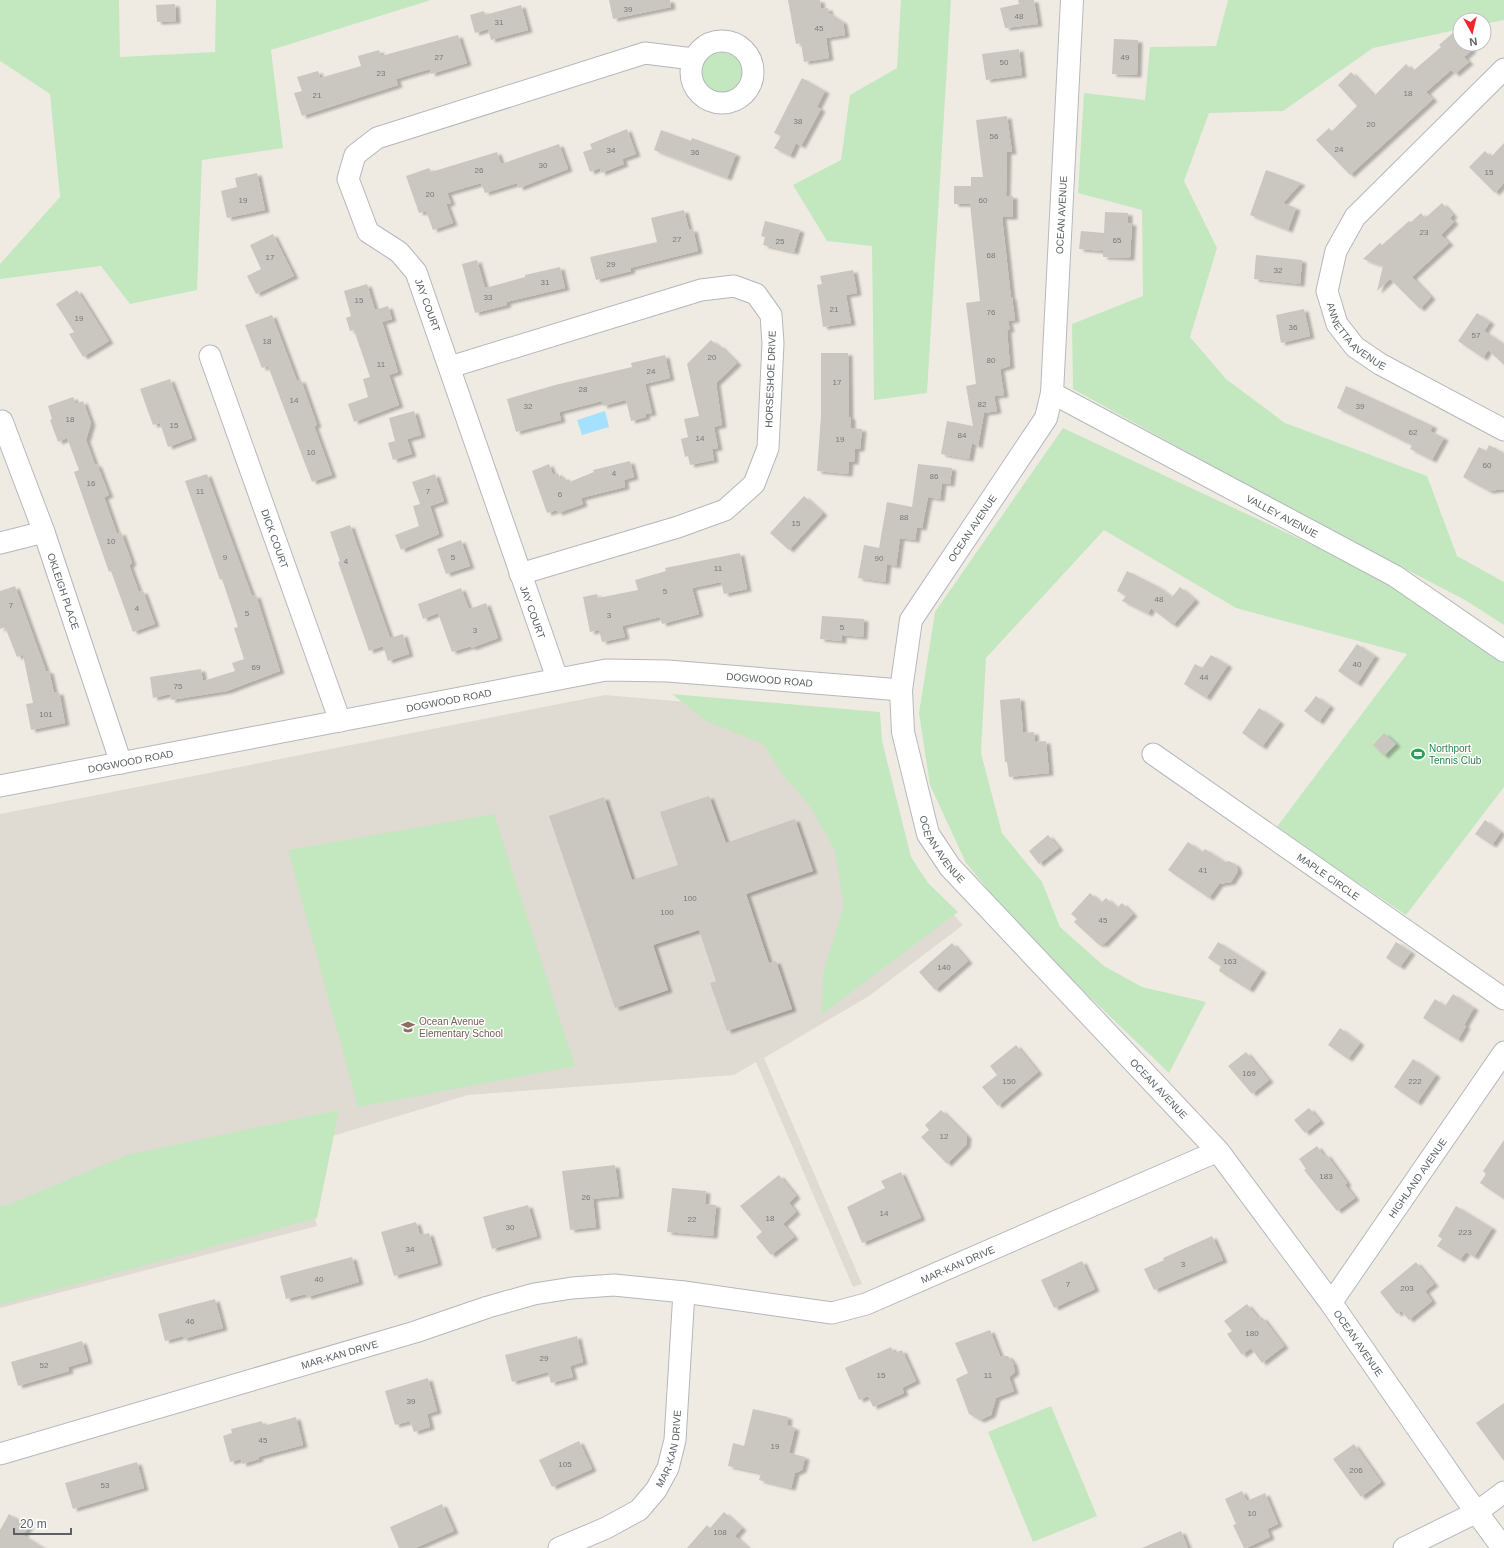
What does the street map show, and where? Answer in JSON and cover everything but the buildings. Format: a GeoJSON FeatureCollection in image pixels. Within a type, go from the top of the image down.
{"type":"FeatureCollection","features":[{"type":"Feature","properties":{"kind":"main road","name":"OCEAN AVENUE"},"geometry":{"type":"LineString","coordinates":[[1072,0],[1052,393],[1046,418],[911,620],[902,690],[903,732],[928,834],[950,868],[1218,1151],[1331,1303],[1459,1489],[1503,1548]]}},
{"type":"Feature","properties":{"kind":"street","name":"JAY COURT"},"geometry":{"type":"LineString","coordinates":[[557,678],[470,430],[450,366],[416,272],[399,252],[368,232],[348,179],[355,155],[377,138],[645,53],[693,59]]}},
{"type":"Feature","properties":{"kind":"street","name":"ANNETTA AVENUE"},"geometry":{"type":"LineString","coordinates":[[1504,68],[1356,217],[1336,251],[1327,291],[1337,324],[1355,347],[1380,364],[1504,430]]}},
{"type":"Feature","properties":{"kind":"street","name":"HORSESHOE DRIVE"},"geometry":{"type":"LineString","coordinates":[[450,366],[701,290],[734,286],[756,294],[771,315],[773,343],[768,448],[754,484],[725,510],[678,526],[520,574]]}},
{"type":"Feature","properties":{"kind":"street","name":"DICK COURT"},"geometry":{"type":"LineString","coordinates":[[210,356],[340,721]]}},
{"type":"Feature","properties":{"kind":"street","name":"VALLEY AVENUE"},"geometry":{"type":"LineString","coordinates":[[1052,393],[1395,576],[1504,651]]}},
{"type":"Feature","properties":{"kind":"street","name":"OKLEIGH PLACE"},"geometry":{"type":"LineString","coordinates":[[2,420],[44,532],[121,763]]}},
{"type":"Feature","properties":{"kind":"street"},"geometry":{"type":"LineString","coordinates":[[0,543],[44,532]]}},
{"type":"Feature","properties":{"kind":"street","name":"DOGWOOD ROAD"},"geometry":{"type":"LineString","coordinates":[[0,786],[557,678],[606,670],[668,671],[902,690]]}},
{"type":"Feature","properties":{"kind":"street","name":"MAPLE CIRCLE"},"geometry":{"type":"LineString","coordinates":[[1153,754],[1504,999]]}},
{"type":"Feature","properties":{"kind":"street","name":"HIGHLAND AVENUE"},"geometry":{"type":"LineString","coordinates":[[1331,1303],[1504,1052]]}},
{"type":"Feature","properties":{"kind":"street","name":"MAR-KAN DRIVE"},"geometry":{"type":"LineString","coordinates":[[0,1454],[400,1336],[488,1307],[534,1294],[572,1288],[614,1285],[684,1292],[832,1313],[866,1304],[1218,1151]]}},
{"type":"Feature","properties":{"kind":"street","name":"MAR-KAN DRIVE"},"geometry":{"type":"LineString","coordinates":[[559,1548],[606,1528],[638,1510],[656,1490],[668,1468],[675,1440],[684,1292]]}},
{"type":"Feature","properties":{"kind":"street"},"geometry":{"type":"LineString","coordinates":[[1404,1548],[1477,1512],[1504,1492]]}},
{"type":"Feature","properties":{"kind":"shaded area","name":"Ocean Avenue Elementary School"},"geometry":{"type":"Polygon","coordinates":[[[605,695],[769,709],[915,874],[963,925],[869,996],[764,1058],[862,1284],[853,1287],[756,1062],[734,1075],[468,1095],[296,1147],[317,1226],[0,1308],[0,814],[605,695]]]}},
{"type":"Feature","properties":{"kind":"green space"},"geometry":{"type":"Polygon","coordinates":[[[0,0],[119,0],[120,57],[215,52],[216,0],[431,0],[271,50],[283,148],[202,160],[197,290],[130,304],[101,266],[0,279],[0,264],[60,197],[50,94],[0,61],[0,0]]]}},
{"type":"Feature","properties":{"kind":"green space"},"geometry":{"type":"Polygon","coordinates":[[[901,0],[951,0],[927,393],[874,400],[872,246],[827,241],[793,185],[841,160],[850,95],[897,68],[901,0]]]}},
{"type":"Feature","properties":{"kind":"green space"},"geometry":{"type":"Polygon","coordinates":[[[1228,0],[1504,0],[1504,20],[1492,22],[1492,12],[1452,12],[1452,31],[1373,48],[1283,111],[1209,113],[1184,181],[1217,248],[1190,337],[1226,379],[1285,423],[1427,476],[1457,556],[1504,582],[1504,625],[1465,600],[1294,511],[1073,389],[1072,324],[1143,296],[1142,210],[1078,193],[1084,93],[1145,100],[1150,47],[1216,46],[1228,0]]]}},
{"type":"Feature","properties":{"kind":"green space"},"geometry":{"type":"Polygon","coordinates":[[[721,46],[731,48],[740,54],[746,63],[748,73],[746,83],[740,92],[731,98],[721,100],[711,98],[702,92],[696,83],[694,73],[696,63],[702,54],[711,48],[721,46]]]}},
{"type":"Feature","properties":{"kind":"green space"},"geometry":{"type":"Polygon","coordinates":[[[1063,428],[1394,583],[1504,659],[1504,787],[1406,915],[1276,828],[1407,654],[1236,608],[1104,530],[986,658],[981,753],[1002,833],[1042,882],[1060,927],[1104,966],[1142,987],[1206,1002],[1169,1073],[1027,937],[966,863],[930,785],[919,713],[935,612],[1063,428]]]}},
{"type":"Feature","properties":{"kind":"green space"},"geometry":{"type":"Polygon","coordinates":[[[672,694],[880,712],[882,741],[911,857],[928,883],[958,912],[821,1015],[824,970],[844,905],[835,850],[810,806],[784,776],[763,744],[706,721],[672,694]]]}},
{"type":"Feature","properties":{"kind":"green space"},"geometry":{"type":"Polygon","coordinates":[[[494,814],[575,1066],[358,1107],[288,850],[494,814]]]}},
{"type":"Feature","properties":{"kind":"green space"},"geometry":{"type":"Polygon","coordinates":[[[339,1110],[317,1218],[0,1305],[0,1206],[10,1204],[127,1155],[339,1110]]]}},
{"type":"Feature","properties":{"kind":"green space"},"geometry":{"type":"Polygon","coordinates":[[[1051,1406],[1097,1516],[1033,1542],[988,1432],[1051,1406]]]}},
{"type":"Feature","properties":{"kind":"water"},"geometry":{"type":"Polygon","coordinates":[[[605,411],[609,427],[582,435],[577,420],[605,411]]]}},
{"type":"Feature","properties":{"kind":"place","name":"Northport Tennis Club"},"geometry":{"type":"Point","coordinates":[1418,754]}},
{"type":"Feature","properties":{"kind":"place","name":"Ocean Avenue Elementary School"},"geometry":{"type":"Point","coordinates":[408,1027]}}]}
